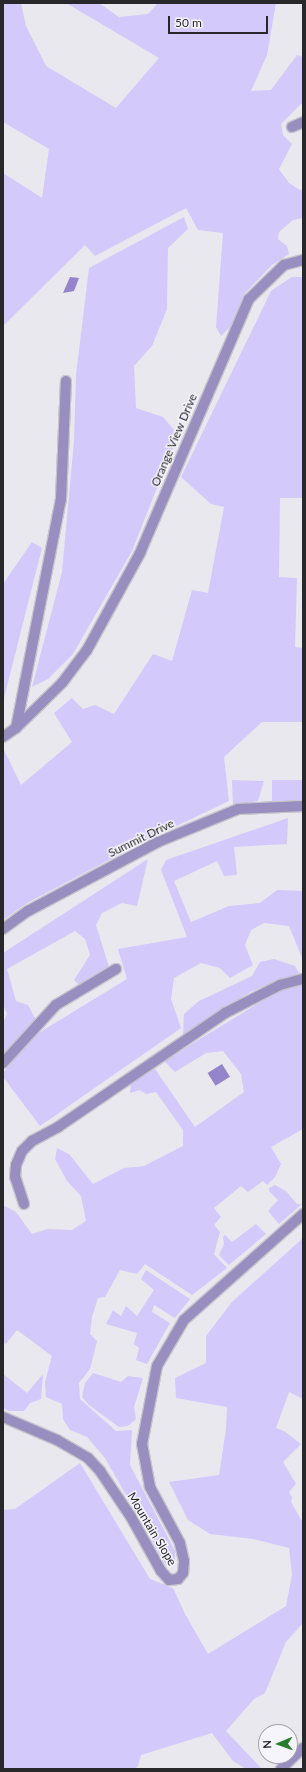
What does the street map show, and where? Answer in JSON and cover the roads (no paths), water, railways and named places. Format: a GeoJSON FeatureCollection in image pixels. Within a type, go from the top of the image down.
{"type":"FeatureCollection","features":[{"type":"Feature","properties":{"kind":"street"},"geometry":{"type":"LineString","coordinates":[[292,127],[303,122]]}},
{"type":"Feature","properties":{"kind":"street","name":"Orange View Drive"},"geometry":{"type":"LineString","coordinates":[[3,737],[16,728],[62,683],[87,650],[140,553],[249,299],[284,265],[303,260]]}},
{"type":"Feature","properties":{"kind":"street"},"geometry":{"type":"LineString","coordinates":[[16,728],[61,499],[66,381]]}},
{"type":"Feature","properties":{"kind":"street","name":"Summit Drive"},"geometry":{"type":"LineString","coordinates":[[3,929],[28,911],[158,842],[238,809],[303,806]]}},
{"type":"Feature","properties":{"kind":"street"},"geometry":{"type":"LineString","coordinates":[[3,1063],[56,1005],[116,969]]}},
{"type":"Feature","properties":{"kind":"street"},"geometry":{"type":"LineString","coordinates":[[24,1204],[15,1177],[16,1165],[22,1151],[32,1141],[58,1127],[225,1013],[280,985],[303,979]]}},
{"type":"Feature","properties":{"kind":"street","name":"Mountain Slope"},"geometry":{"type":"LineString","coordinates":[[3,1417],[57,1440],[88,1458],[100,1471],[131,1517],[161,1571],[169,1580],[178,1579],[183,1573],[184,1561],[180,1543],[150,1487],[142,1444],[157,1366],[184,1320],[303,1214]]}},
{"type":"Feature","properties":{"kind":"street"},"geometry":{"type":"LineString","coordinates":[[281,1769],[303,1748]]}}]}
